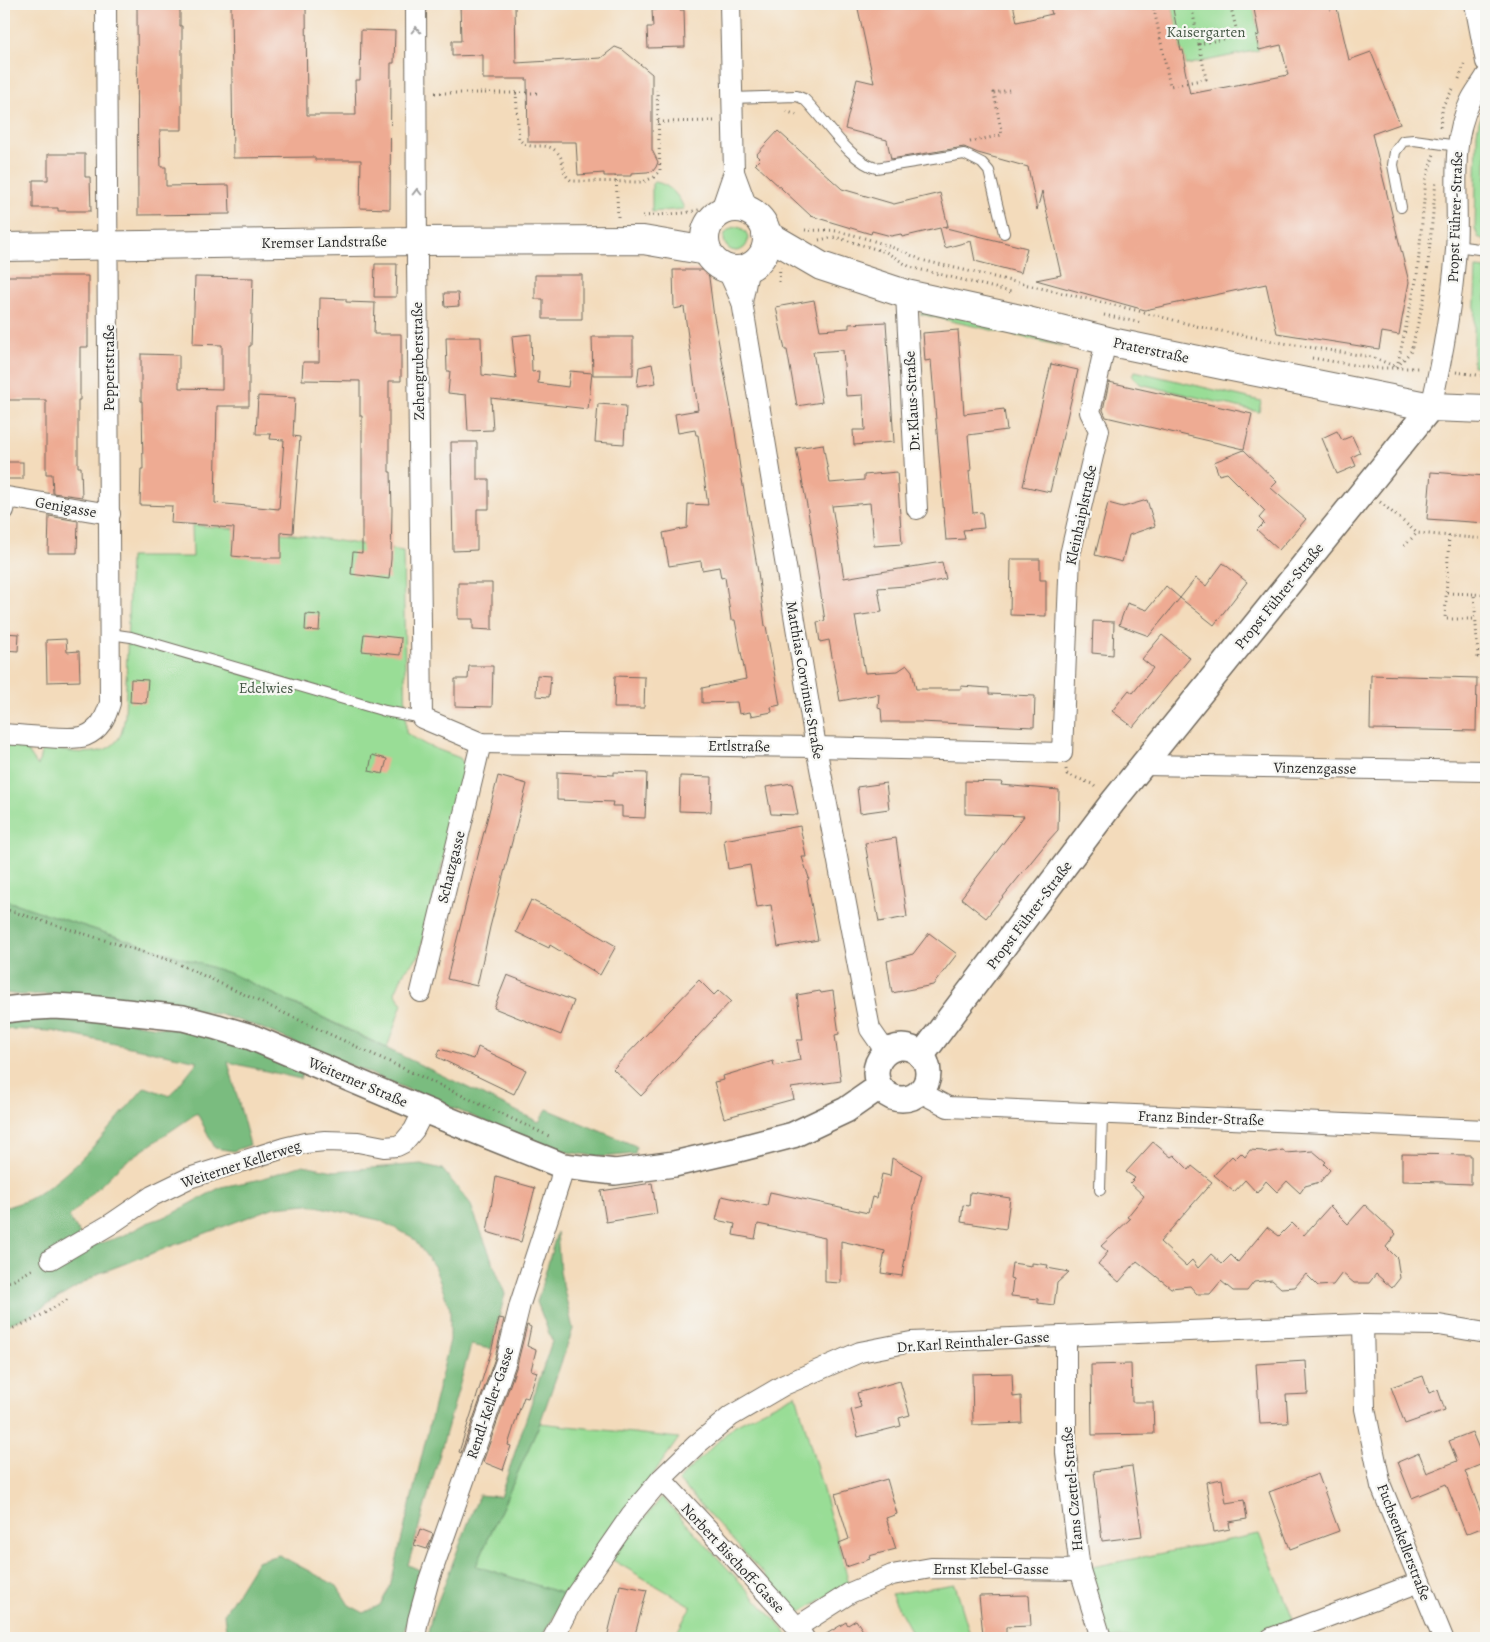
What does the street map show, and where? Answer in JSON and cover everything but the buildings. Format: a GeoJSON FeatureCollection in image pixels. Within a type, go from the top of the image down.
{"type":"FeatureCollection","features":[{"type":"Feature","properties":{"kind":"main road","name":"Kremser Landstraße"},"geometry":{"type":"LineString","coordinates":[[644,240],[714,218],[735,208],[748,210]]}},
{"type":"Feature","properties":{"kind":"main road"},"geometry":{"type":"LineString","coordinates":[[714,218],[705,238],[756,259],[762,222],[748,210]]}},
{"type":"Feature","properties":{"kind":"main road","name":"Kremser Landstraße"},"geometry":{"type":"LineString","coordinates":[[4,247],[644,240],[756,259]]}},
{"type":"Feature","properties":{"kind":"main road","name":"Praterstraße"},"geometry":{"type":"LineString","coordinates":[[756,259],[817,253],[906,294],[1020,319],[1106,341],[1431,406],[1486,409]]}},
{"type":"Feature","properties":{"kind":"street","name":"Peppertstraße"},"geometry":{"type":"LineString","coordinates":[[4,734],[72,738],[85,736],[97,728],[106,718],[110,703],[106,4]]}},
{"type":"Feature","properties":{"kind":"street","name":"Zehengruberstraße"},"geometry":{"type":"LineString","coordinates":[[416,4],[422,718]]}},
{"type":"Feature","properties":{"kind":"street"},"geometry":{"type":"LineString","coordinates":[[730,4],[734,172],[748,210]]}},
{"type":"Feature","properties":{"kind":"street"},"geometry":{"type":"LineString","coordinates":[[1474,4],[1486,62]]}},
{"type":"Feature","properties":{"kind":"street","name":"Propst Führer-Straße"},"geometry":{"type":"LineString","coordinates":[[922,1056],[1112,803],[1431,406],[1440,369],[1453,282],[1456,246],[1458,146],[1470,102],[1486,76]]}},
{"type":"Feature","properties":{"kind":"street"},"geometry":{"type":"LineString","coordinates":[[714,218],[734,172]]}},
{"type":"Feature","properties":{"kind":"street","name":"Matthias Corvinus-Straße"},"geometry":{"type":"LineString","coordinates":[[756,259],[742,302],[816,747],[870,1029],[886,1052]]}},
{"type":"Feature","properties":{"kind":"street","name":"Dr.Klaus-Straße"},"geometry":{"type":"LineString","coordinates":[[906,294],[917,509]]}},
{"type":"Feature","properties":{"kind":"street","name":"Kleinhaiplstraße"},"geometry":{"type":"LineString","coordinates":[[1062,753],[1070,556],[1099,430],[1090,412],[1106,341]]}},
{"type":"Feature","properties":{"kind":"street","name":"Genigasse"},"geometry":{"type":"LineString","coordinates":[[4,510],[7,497],[110,514]]}},
{"type":"Feature","properties":{"kind":"street","name":"Ertlstraße"},"geometry":{"type":"LineString","coordinates":[[422,718],[482,743],[816,747],[1062,753]]}},
{"type":"Feature","properties":{"kind":"street","name":"Schatzgasse"},"geometry":{"type":"LineString","coordinates":[[421,992],[482,743]]}},
{"type":"Feature","properties":{"kind":"street","name":"Vinzenzgasse"},"geometry":{"type":"LineString","coordinates":[[1143,765],[1485,771]]}},
{"type":"Feature","properties":{"kind":"street","name":"Weiterner Straße"},"geometry":{"type":"LineString","coordinates":[[4,1010],[46,1006],[88,1008],[191,1020],[251,1037],[563,1166],[615,1172],[674,1164],[793,1135],[846,1110],[879,1086]]}},
{"type":"Feature","properties":{"kind":"street"},"geometry":{"type":"LineString","coordinates":[[909,1048],[922,1056],[928,1074],[926,1084],[914,1097],[898,1099],[891,1097],[879,1086],[876,1068],[886,1052],[893,1049],[909,1048]]}},
{"type":"Feature","properties":{"kind":"street","name":"Franz Binder-Straße"},"geometry":{"type":"LineString","coordinates":[[920,1092],[948,1107],[1486,1130]]}},
{"type":"Feature","properties":{"kind":"street","name":"Weiterner Kellerweg"},"geometry":{"type":"LineString","coordinates":[[51,1259],[111,1224],[152,1196],[189,1178],[305,1143],[325,1141],[358,1142],[384,1147],[397,1146],[403,1143],[414,1130],[424,1110]]}},
{"type":"Feature","properties":{"kind":"street","name":"Rendl-Keller-Gasse"},"geometry":{"type":"LineString","coordinates":[[415,1638],[429,1580],[506,1361],[520,1304],[560,1181],[563,1166]]}},
{"type":"Feature","properties":{"kind":"street","name":"Dr.Karl Reinthaler-Gasse"},"geometry":{"type":"LineString","coordinates":[[553,1638],[575,1596],[631,1516],[661,1479],[696,1445],[731,1416],[784,1385],[860,1352],[911,1342],[1363,1324],[1439,1325],[1486,1333]]}},
{"type":"Feature","properties":{"kind":"street","name":"Fuchsenkellerstraße"},"geometry":{"type":"LineString","coordinates":[[1363,1324],[1365,1409],[1381,1486],[1443,1638]]}},
{"type":"Feature","properties":{"kind":"street","name":"Hans Czettel-Straße"},"geometry":{"type":"LineString","coordinates":[[1066,1336],[1066,1453],[1080,1570],[1101,1638]]}},
{"type":"Feature","properties":{"kind":"street","name":"Norbert Bischoff-Gasse"},"geometry":{"type":"LineString","coordinates":[[661,1479],[733,1556],[800,1633]]}},
{"type":"Feature","properties":{"kind":"street","name":"Ernst Klebel-Gasse"},"geometry":{"type":"LineString","coordinates":[[800,1633],[850,1593],[892,1575],[931,1568],[1080,1570]]}},
{"type":"Feature","properties":{"kind":"street"},"geometry":{"type":"LineString","coordinates":[[1271,1638],[1420,1582]]}},
{"type":"Feature","properties":{"kind":"lane"},"geometry":{"type":"LineString","coordinates":[[732,98],[796,96],[810,105],[841,142],[868,167],[876,168],[964,154],[982,163],[990,171],[1004,233]]}},
{"type":"Feature","properties":{"kind":"lane"},"geometry":{"type":"LineString","coordinates":[[1401,207],[1394,165],[1395,152],[1403,142],[1414,140],[1458,146]]}},
{"type":"Feature","properties":{"kind":"lane"},"geometry":{"type":"LineString","coordinates":[[1456,246],[1486,250]]}},
{"type":"Feature","properties":{"kind":"lane"},"geometry":{"type":"LineString","coordinates":[[110,634],[131,637],[385,712],[422,718]]}},
{"type":"Feature","properties":{"kind":"lane"},"geometry":{"type":"LineString","coordinates":[[1100,1190],[1102,1114]]}},
{"type":"Feature","properties":{"kind":"path"},"geometry":{"type":"LineString","coordinates":[[1153,4],[1170,86],[1206,79],[1191,4]]}},
{"type":"Feature","properties":{"kind":"path"},"geometry":{"type":"LineString","coordinates":[[1199,44],[1238,36],[1230,4]]}},
{"type":"Feature","properties":{"kind":"path"},"geometry":{"type":"LineString","coordinates":[[1330,8],[1349,4]]}},
{"type":"Feature","properties":{"kind":"path"},"geometry":{"type":"LineString","coordinates":[[1438,163],[1438,143],[1443,105],[1461,77],[1466,55]]}},
{"type":"Feature","properties":{"kind":"path"},"geometry":{"type":"LineString","coordinates":[[516,93],[519,139],[523,145],[544,146],[555,150],[563,164],[564,174],[572,181],[643,182],[654,177],[660,171],[657,90]]}},
{"type":"Feature","properties":{"kind":"path"},"geometry":{"type":"LineString","coordinates":[[963,143],[1002,135],[994,93],[1009,90]]}},
{"type":"Feature","properties":{"kind":"path"},"geometry":{"type":"LineString","coordinates":[[416,92],[540,93]]}},
{"type":"Feature","properties":{"kind":"path"},"geometry":{"type":"LineString","coordinates":[[658,122],[733,120]]}},
{"type":"Feature","properties":{"kind":"path"},"geometry":{"type":"LineString","coordinates":[[1397,367],[1417,276],[1426,179],[1438,143]]}},
{"type":"Feature","properties":{"kind":"path"},"geometry":{"type":"LineString","coordinates":[[1303,357],[1372,368],[1397,367],[1411,351],[1425,295],[1437,172]]}},
{"type":"Feature","properties":{"kind":"path"},"geometry":{"type":"LineString","coordinates":[[616,176],[618,217]]}},
{"type":"Feature","properties":{"kind":"path"},"geometry":{"type":"LineString","coordinates":[[756,259],[786,233],[791,225],[807,230],[835,231],[905,252],[922,260],[1200,326],[1283,343],[1372,357],[1397,367]]}},
{"type":"Feature","properties":{"kind":"path"},"geometry":{"type":"LineString","coordinates":[[817,253],[835,237],[886,252],[910,267],[1013,292]]}},
{"type":"Feature","properties":{"kind":"path"},"geometry":{"type":"LineString","coordinates":[[1102,314],[1148,325]]}},
{"type":"Feature","properties":{"kind":"path"},"geometry":{"type":"LineString","coordinates":[[1440,369],[1485,378],[1486,363]]}},
{"type":"Feature","properties":{"kind":"path"},"geometry":{"type":"LineString","coordinates":[[1364,489],[1417,533],[1486,539]]}},
{"type":"Feature","properties":{"kind":"path"},"geometry":{"type":"LineString","coordinates":[[1404,546],[1417,533]]}},
{"type":"Feature","properties":{"kind":"path"},"geometry":{"type":"LineString","coordinates":[[1449,536],[1445,619],[1476,619]]}},
{"type":"Feature","properties":{"kind":"path"},"geometry":{"type":"LineString","coordinates":[[1447,593],[1486,595]]}},
{"type":"Feature","properties":{"kind":"path"},"geometry":{"type":"LineString","coordinates":[[1474,594],[1478,657],[1486,656],[1485,771]]}},
{"type":"Feature","properties":{"kind":"path"},"geometry":{"type":"LineString","coordinates":[[1062,753],[1067,774],[1092,784],[1112,803]]}},
{"type":"Feature","properties":{"kind":"path"},"geometry":{"type":"LineString","coordinates":[[4,909],[172,961],[549,1136]]}},
{"type":"Feature","properties":{"kind":"path"},"geometry":{"type":"LineString","coordinates":[[4,1283],[14,1280],[51,1259]]}},
{"type":"Feature","properties":{"kind":"path"},"geometry":{"type":"LineString","coordinates":[[4,1332],[33,1320],[70,1298]]}},
{"type":"Feature","properties":{"kind":"green space","name":"Kaisergarten"},"geometry":{"type":"Polygon","coordinates":[[[1172,4],[1253,4],[1259,35],[1256,36],[1259,50],[1186,65],[1183,51],[1181,51],[1172,4]]]}},
{"type":"Feature","properties":{"kind":"green space"},"geometry":{"type":"Polygon","coordinates":[[[1486,105],[1486,241],[1478,237],[1475,228],[1477,133],[1486,105]]]}},
{"type":"Feature","properties":{"kind":"green space"},"geometry":{"type":"Polygon","coordinates":[[[654,182],[664,185],[673,191],[680,199],[684,209],[652,212],[652,184],[654,182]]]}},
{"type":"Feature","properties":{"kind":"green space"},"geometry":{"type":"Polygon","coordinates":[[[736,227],[745,230],[748,239],[745,248],[736,251],[727,248],[724,239],[727,230],[736,227]]]}},
{"type":"Feature","properties":{"kind":"green space"},"geometry":{"type":"Polygon","coordinates":[[[1476,268],[1486,269],[1486,335],[1480,366],[1473,366],[1476,268]]]}},
{"type":"Feature","properties":{"kind":"green space"},"geometry":{"type":"Polygon","coordinates":[[[929,308],[1020,330],[1062,346],[920,314],[929,308]]]}},
{"type":"Feature","properties":{"kind":"green space"},"geometry":{"type":"Polygon","coordinates":[[[1135,371],[1261,401],[1259,412],[1140,384],[1132,375],[1135,371]]]}},
{"type":"Feature","properties":{"kind":"green space","name":"Edelwies"},"geometry":{"type":"Polygon","coordinates":[[[192,525],[293,534],[403,551],[406,733],[426,745],[460,758],[465,766],[464,777],[419,956],[404,972],[395,993],[402,1004],[387,1048],[232,974],[4,900],[4,744],[24,746],[38,766],[42,748],[86,753],[107,749],[115,743],[121,734],[125,715],[130,557],[193,557],[192,525]]]}},
{"type":"Feature","properties":{"kind":"green space"},"geometry":{"type":"Polygon","coordinates":[[[4,900],[232,974],[539,1122],[547,1109],[636,1146],[635,1154],[602,1157],[567,1152],[522,1137],[256,1026],[221,1015],[183,1007],[54,994],[20,995],[4,993],[4,900]]]}},
{"type":"Feature","properties":{"kind":"green space"},"geometry":{"type":"Polygon","coordinates":[[[87,1017],[215,1035],[305,1069],[300,1079],[228,1062],[250,1145],[233,1151],[215,1148],[197,1113],[121,1165],[69,1217],[88,1247],[123,1236],[147,1223],[170,1215],[221,1187],[257,1180],[303,1165],[334,1171],[421,1164],[442,1169],[470,1203],[505,1294],[491,1349],[471,1345],[408,1565],[420,1570],[403,1638],[340,1638],[322,1635],[320,1638],[234,1638],[226,1630],[224,1614],[257,1561],[279,1555],[337,1586],[349,1605],[364,1613],[380,1605],[390,1587],[450,1340],[450,1309],[434,1266],[412,1237],[379,1220],[307,1204],[275,1207],[100,1273],[30,1315],[4,1326],[4,1208],[29,1199],[46,1189],[62,1176],[91,1148],[145,1087],[170,1096],[198,1061],[52,1031],[4,1029],[4,1021],[87,1017]]]}},
{"type":"Feature","properties":{"kind":"green space"},"geometry":{"type":"Polygon","coordinates":[[[557,1232],[560,1272],[573,1329],[540,1423],[476,1566],[567,1595],[541,1638],[427,1638],[431,1619],[479,1495],[500,1497],[552,1341],[537,1302],[557,1232]]]}},
{"type":"Feature","properties":{"kind":"green space"},"geometry":{"type":"Polygon","coordinates":[[[796,1394],[849,1583],[799,1613],[678,1480],[735,1425],[796,1394]]]}},
{"type":"Feature","properties":{"kind":"green space"},"geometry":{"type":"Polygon","coordinates":[[[540,1423],[679,1438],[567,1595],[476,1566],[540,1423]]]}},
{"type":"Feature","properties":{"kind":"green space"},"geometry":{"type":"Polygon","coordinates":[[[662,1497],[784,1630],[789,1638],[674,1638],[691,1606],[611,1559],[662,1497]]]}},
{"type":"Feature","properties":{"kind":"green space"},"geometry":{"type":"Polygon","coordinates":[[[1259,1534],[1294,1621],[1248,1638],[1109,1638],[1087,1568],[1259,1534]]]}},
{"type":"Feature","properties":{"kind":"green space"},"geometry":{"type":"Polygon","coordinates":[[[955,1584],[971,1638],[915,1638],[891,1594],[955,1584]]]}}]}
